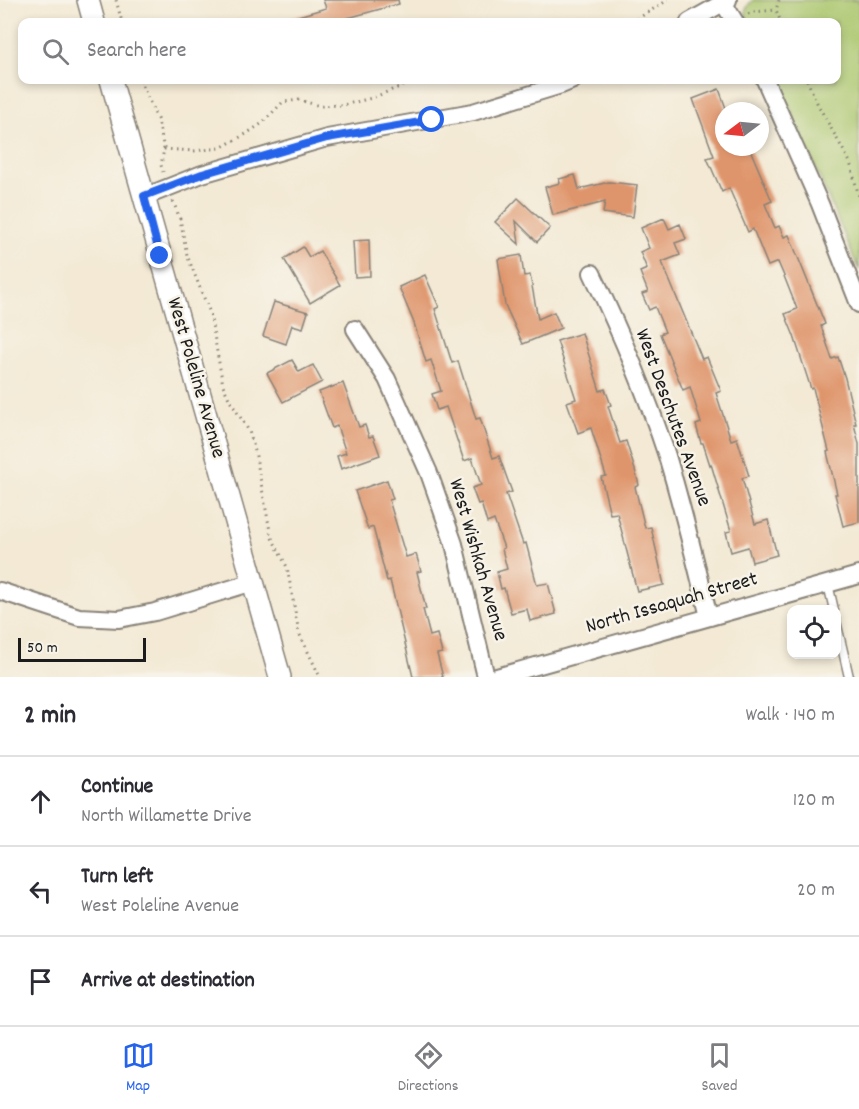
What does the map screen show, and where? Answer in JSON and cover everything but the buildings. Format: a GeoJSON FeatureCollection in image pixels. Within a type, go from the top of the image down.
{"type":"FeatureCollection","features":[{"type":"Feature","properties":{"kind":"street"},"geometry":{"type":"LineString","coordinates":[[88,0],[93,18]]}},
{"type":"Feature","properties":{"kind":"street"},"geometry":{"type":"LineString","coordinates":[[696,18],[726,2],[733,18]]}},
{"type":"Feature","properties":{"kind":"street","name":"West Poleline Avenue"},"geometry":{"type":"LineString","coordinates":[[112,84],[280,677]]}},
{"type":"Feature","properties":{"kind":"street"},"geometry":{"type":"LineString","coordinates":[[144,196],[202,174],[327,138],[473,112],[563,84]]}},
{"type":"Feature","properties":{"kind":"street"},"geometry":{"type":"LineString","coordinates":[[767,84],[820,204],[859,304]]}},
{"type":"Feature","properties":{"kind":"street","name":"West Deschutes Avenue"},"geometry":{"type":"LineString","coordinates":[[592,273],[639,381],[666,455],[709,617]]}},
{"type":"Feature","properties":{"kind":"street","name":"West Wishkah Avenue"},"geometry":{"type":"LineString","coordinates":[[355,329],[387,380],[429,473],[454,544],[486,677]]}},
{"type":"Feature","properties":{"kind":"street","name":"North Issaquah Street"},"geometry":{"type":"LineString","coordinates":[[497,677],[859,575]]}},
{"type":"Feature","properties":{"kind":"street"},"geometry":{"type":"LineString","coordinates":[[0,591],[80,617],[119,618],[155,612],[253,582]]}},
{"type":"Feature","properties":{"kind":"lane"},"geometry":{"type":"LineString","coordinates":[[828,584],[833,605]]}},
{"type":"Feature","properties":{"kind":"lane"},"geometry":{"type":"LineString","coordinates":[[841,640],[849,677]]}},
{"type":"Feature","properties":{"kind":"path"},"geometry":{"type":"LineString","coordinates":[[116,0],[121,18]]}},
{"type":"Feature","properties":{"kind":"path"},"geometry":{"type":"LineString","coordinates":[[639,18],[668,0]]}},
{"type":"Feature","properties":{"kind":"path"},"geometry":{"type":"LineString","coordinates":[[779,0],[776,10],[779,18]]}},
{"type":"Feature","properties":{"kind":"path"},"geometry":{"type":"LineString","coordinates":[[742,18],[753,12],[776,10]]}},
{"type":"Feature","properties":{"kind":"path"},"geometry":{"type":"LineString","coordinates":[[142,84],[158,121],[164,148],[161,165],[180,219],[188,255],[210,313],[223,385],[249,431],[271,536],[287,567],[299,633],[320,677]]}},
{"type":"Feature","properties":{"kind":"path"},"geometry":{"type":"LineString","coordinates":[[164,148],[194,151],[220,148],[261,124],[283,102],[299,100],[320,106],[343,105],[372,98],[407,84]]}},
{"type":"Feature","properties":{"kind":"path"},"geometry":{"type":"LineString","coordinates":[[809,84],[850,162],[858,183],[859,197]]}},
{"type":"Feature","properties":{"kind":"green space"},"geometry":{"type":"Polygon","coordinates":[[[753,0],[859,0],[859,270],[780,84],[841,84],[841,18],[747,18],[748,5],[753,0]]]}},
{"type":"Feature","properties":{"kind":"route"},"geometry":{"type":"LineString","coordinates":[[160,256],[144,196],[202,174],[327,138],[432,120]]}}]}
